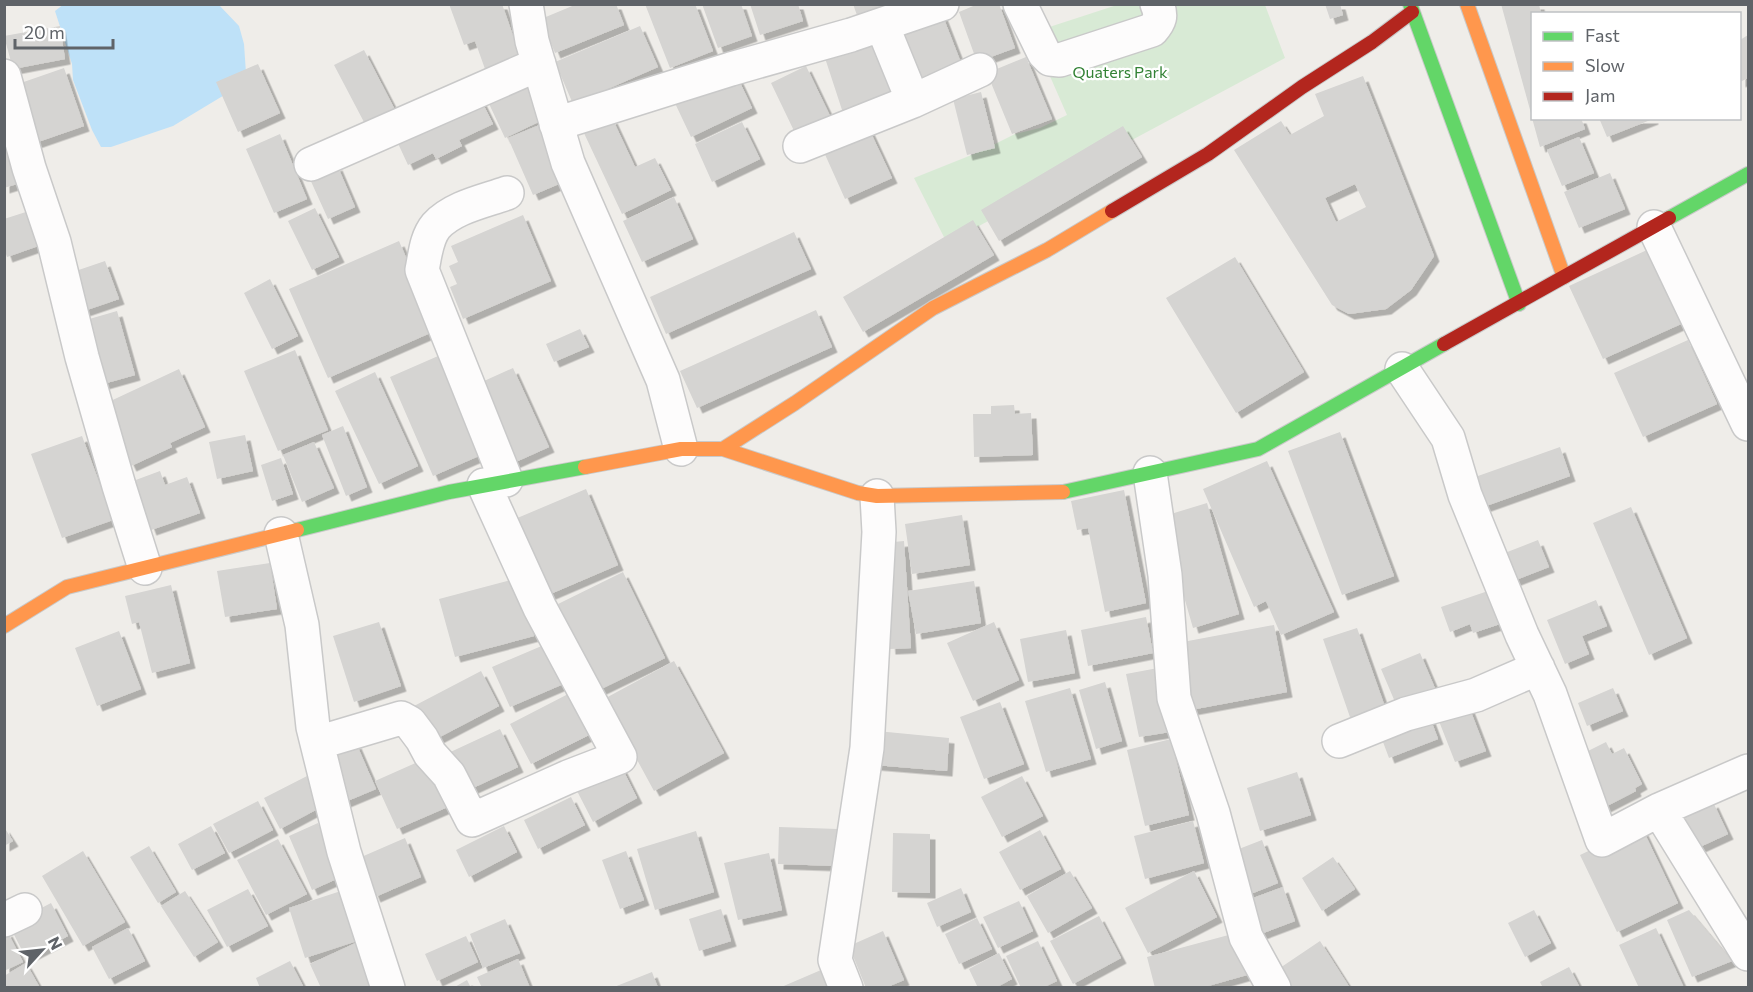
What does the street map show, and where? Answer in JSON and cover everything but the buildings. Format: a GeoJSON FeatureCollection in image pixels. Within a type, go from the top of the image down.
{"type":"FeatureCollection","features":[{"type":"Feature","properties":{"kind":"main road"},"geometry":{"type":"LineString","coordinates":[[1467,4],[1564,277]]}},
{"type":"Feature","properties":{"kind":"main road"},"geometry":{"type":"LineString","coordinates":[[723,449],[795,403],[933,308],[1047,250],[1208,154],[1302,87],[1372,42],[1411,8],[1519,304]]}},
{"type":"Feature","properties":{"kind":"main road"},"geometry":{"type":"LineString","coordinates":[[4,626],[67,587],[495,482],[681,449],[723,449],[858,493],[877,496],[1067,492],[1258,449],[1749,174]]}},
{"type":"Feature","properties":{"kind":"street"},"geometry":{"type":"LineString","coordinates":[[526,4],[532,41],[568,163],[663,380],[681,449]]}},
{"type":"Feature","properties":{"kind":"street"},"geometry":{"type":"LineString","coordinates":[[556,124],[882,25],[942,4]]}},
{"type":"Feature","properties":{"kind":"street"},"geometry":{"type":"LineString","coordinates":[[1020,4],[1044,53],[1050,59],[1060,60],[1152,30],[1159,22],[1161,13],[1157,4]]}},
{"type":"Feature","properties":{"kind":"street"},"geometry":{"type":"LineString","coordinates":[[882,25],[913,101]]}},
{"type":"Feature","properties":{"kind":"street"},"geometry":{"type":"LineString","coordinates":[[311,164],[539,64]]}},
{"type":"Feature","properties":{"kind":"street"},"geometry":{"type":"LineString","coordinates":[[800,146],[913,101],[980,70]]}},
{"type":"Feature","properties":{"kind":"street"},"geometry":{"type":"LineString","coordinates":[[4,76],[29,168],[54,242],[82,357],[145,568]]}},
{"type":"Feature","properties":{"kind":"street"},"geometry":{"type":"LineString","coordinates":[[317,743],[401,718],[410,723],[430,754],[449,775],[472,820],[568,777],[620,757],[540,608],[422,270],[427,245],[436,227],[454,212],[507,193]]}},
{"type":"Feature","properties":{"kind":"street"},"geometry":{"type":"LineString","coordinates":[[1654,227],[1749,424]]}},
{"type":"Feature","properties":{"kind":"street"},"geometry":{"type":"LineString","coordinates":[[1402,369],[1448,438],[1465,495],[1522,635],[1550,694],[1602,840],[1659,810],[1749,771]]}},
{"type":"Feature","properties":{"kind":"street"},"geometry":{"type":"LineString","coordinates":[[1150,474],[1165,575],[1174,698],[1213,813],[1246,937],[1274,987]]}},
{"type":"Feature","properties":{"kind":"street"},"geometry":{"type":"LineString","coordinates":[[846,987],[835,960],[867,748],[879,532],[877,496]]}},
{"type":"Feature","properties":{"kind":"street"},"geometry":{"type":"LineString","coordinates":[[281,534],[302,625],[317,743],[344,852],[388,987]]}},
{"type":"Feature","properties":{"kind":"street"},"geometry":{"type":"LineString","coordinates":[[1339,741],[1406,714],[1476,695],[1538,668]]}},
{"type":"Feature","properties":{"kind":"street"},"geometry":{"type":"LineString","coordinates":[[1659,810],[1749,954]]}},
{"type":"Feature","properties":{"kind":"green space","name":"Quaters Park"},"geometry":{"type":"Polygon","coordinates":[[[1117,5],[1265,5],[1285,58],[1031,194],[1007,211],[947,243],[914,178],[979,152],[1015,134],[1040,128],[1067,115],[1031,33],[1117,5]]]}},
{"type":"Feature","properties":{"kind":"water"},"geometry":{"type":"Polygon","coordinates":[[[64,4],[219,5],[239,26],[244,44],[246,73],[231,91],[173,126],[111,147],[101,147],[73,80],[72,64],[55,11],[64,4]]]}},
{"type":"Feature","properties":{"kind":"traffic: fast"},"geometry":{"type":"LineString","coordinates":[[1410,4],[1519,304]]}},
{"type":"Feature","properties":{"kind":"traffic: fast"},"geometry":{"type":"LineString","coordinates":[[1669,218],[1748,174]]}},
{"type":"Feature","properties":{"kind":"traffic: fast"},"geometry":{"type":"LineString","coordinates":[[1063,492],[1258,449],[1444,344]]}},
{"type":"Feature","properties":{"kind":"traffic: fast"},"geometry":{"type":"LineString","coordinates":[[297,530],[449,492],[585,467]]}},
{"type":"Feature","properties":{"kind":"traffic: slow"},"geometry":{"type":"LineString","coordinates":[[1467,4],[1564,277]]}},
{"type":"Feature","properties":{"kind":"traffic: slow"},"geometry":{"type":"LineString","coordinates":[[723,449],[795,403],[933,308],[1047,250],[1112,211]]}},
{"type":"Feature","properties":{"kind":"traffic: slow"},"geometry":{"type":"LineString","coordinates":[[585,467],[681,449],[723,449],[858,493],[877,496],[1063,492]]}},
{"type":"Feature","properties":{"kind":"traffic: slow"},"geometry":{"type":"LineString","coordinates":[[4,626],[67,587],[297,530]]}},
{"type":"Feature","properties":{"kind":"traffic: jam"},"geometry":{"type":"LineString","coordinates":[[1112,211],[1208,154],[1412,12]]}},
{"type":"Feature","properties":{"kind":"traffic: jam"},"geometry":{"type":"LineString","coordinates":[[1444,344],[1669,218]]}}]}
